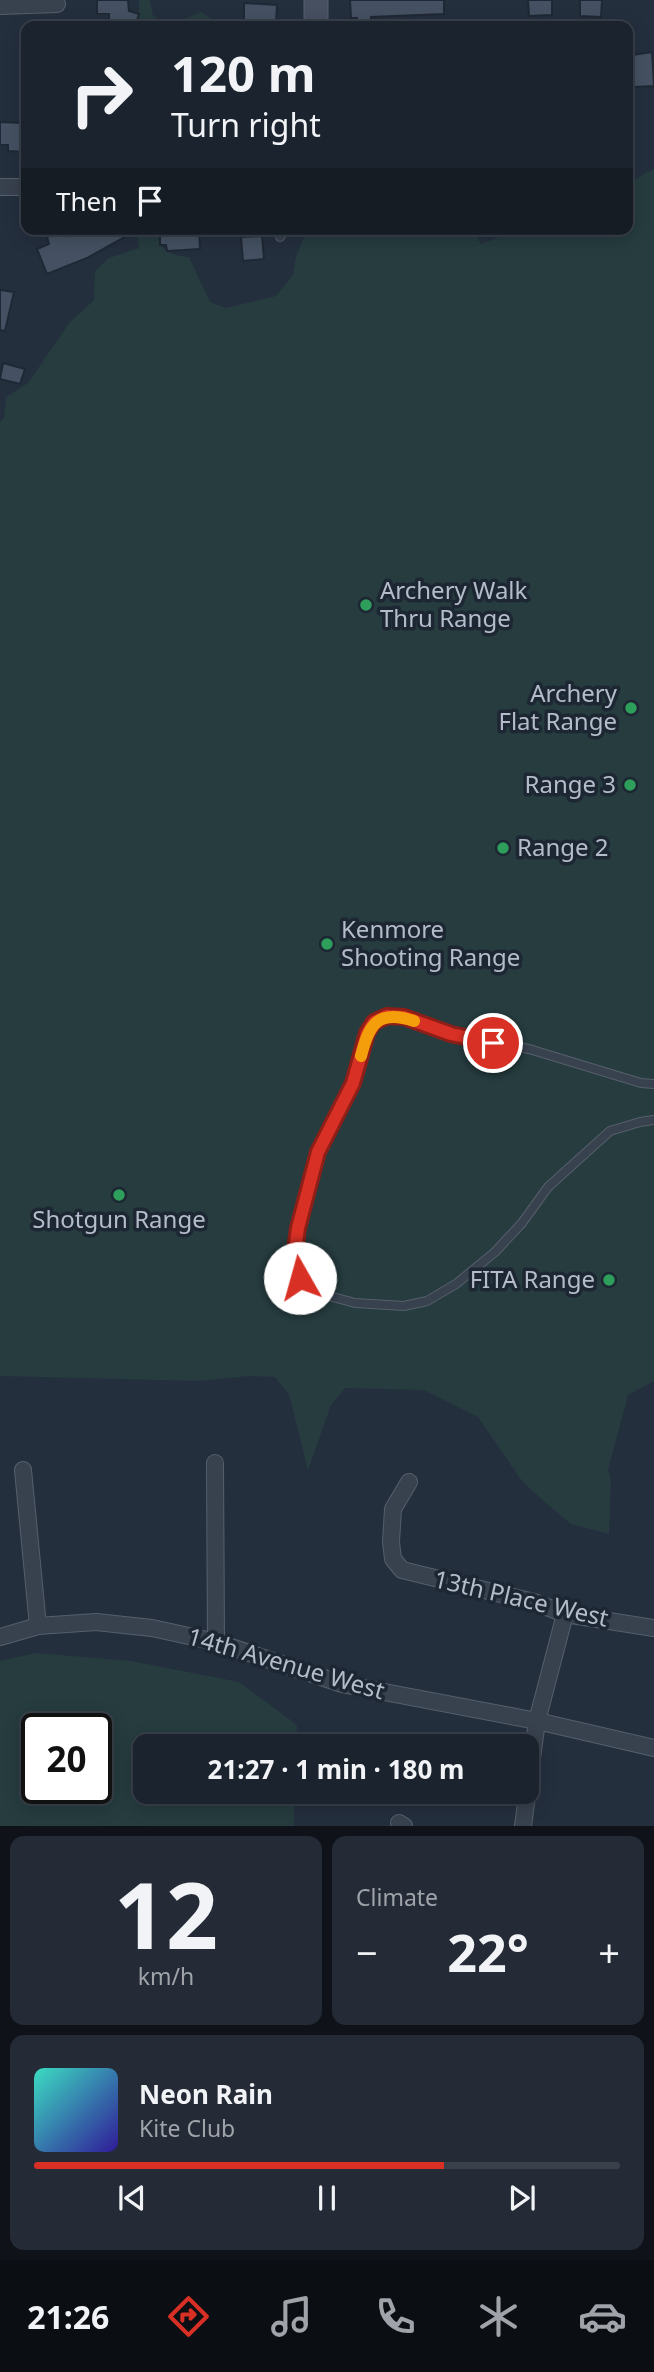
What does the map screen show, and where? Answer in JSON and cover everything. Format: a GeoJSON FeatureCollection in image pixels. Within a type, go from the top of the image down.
{"type":"FeatureCollection","features":[{"type":"Feature","properties":{"kind":"street"},"geometry":{"type":"LineString","coordinates":[[316,0],[316,21]]}},
{"type":"Feature","properties":{"kind":"street"},"geometry":{"type":"LineString","coordinates":[[0,6],[57,4]]}},
{"type":"Feature","properties":{"kind":"street"},"geometry":{"type":"LineString","coordinates":[[0,187],[21,187]]}},
{"type":"Feature","properties":{"kind":"street"},"geometry":{"type":"LineString","coordinates":[[215,1463],[216,1642]]}},
{"type":"Feature","properties":{"kind":"street"},"geometry":{"type":"LineString","coordinates":[[23,1470],[38,1626]]}},
{"type":"Feature","properties":{"kind":"street","name":"13th Place West"},"geometry":{"type":"LineString","coordinates":[[409,1482],[393,1509],[393,1559],[401,1570],[534,1602],[565,1614],[654,1628]]}},
{"type":"Feature","properties":{"kind":"street"},"geometry":{"type":"LineString","coordinates":[[523,1826],[537,1721],[565,1614]]}},
{"type":"Feature","properties":{"kind":"street","name":"14th Avenue West"},"geometry":{"type":"LineString","coordinates":[[0,1637],[38,1626],[96,1622],[152,1628],[216,1642],[342,1684],[537,1721],[654,1748]]}},
{"type":"Feature","properties":{"kind":"lane"},"geometry":{"type":"LineString","coordinates":[[654,1084],[640,1083],[529,1049],[451,1034],[404,1017],[387,1016],[374,1022],[367,1033],[353,1083],[318,1152],[298,1228],[294,1258],[300,1278],[318,1293],[355,1303],[404,1306],[427,1301],[456,1284],[495,1252],[522,1223],[548,1187],[610,1131],[654,1120]]}},
{"type":"Feature","properties":{"kind":"green space"},"geometry":{"type":"Polygon","coordinates":[[[139,0],[150,0],[153,16],[160,21],[138,21],[139,0]]]}},
{"type":"Feature","properties":{"kind":"green space"},"geometry":{"type":"Polygon","coordinates":[[[201,12],[214,21],[180,21],[201,12]]]}},
{"type":"Feature","properties":{"kind":"green space","name":"Kenmore Shooting Range"},"geometry":{"type":"Polygon","coordinates":[[[654,169],[654,1381],[628,1395],[608,1470],[611,1479],[609,1534],[571,1524],[522,1481],[478,1417],[424,1390],[345,1388],[331,1405],[308,1470],[289,1395],[275,1377],[249,1376],[199,1381],[0,1376],[0,422],[4,418],[6,397],[28,383],[70,322],[94,300],[95,271],[109,258],[139,248],[138,235],[158,235],[167,250],[189,257],[210,302],[226,308],[276,296],[293,275],[296,257],[305,235],[476,235],[481,244],[499,237],[518,235],[633,235],[633,180],[654,169]]]}},
{"type":"Feature","properties":{"kind":"green space"},"geometry":{"type":"Polygon","coordinates":[[[36,1653],[131,1661],[239,1682],[297,1725],[297,1734],[133,1734],[133,1804],[294,1804],[294,1826],[0,1826],[0,1661],[36,1653]]]}},
{"type":"Feature","properties":{"kind":"building"},"geometry":{"type":"Polygon","coordinates":[[[97,0],[128,0],[129,11],[139,14],[137,21],[109,21],[109,14],[97,14],[97,0]]]}},
{"type":"Feature","properties":{"kind":"building"},"geometry":{"type":"Polygon","coordinates":[[[350,0],[444,0],[444,14],[371,17],[371,21],[351,18],[350,0]]]}},
{"type":"Feature","properties":{"kind":"building"},"geometry":{"type":"Polygon","coordinates":[[[528,0],[552,0],[552,15],[529,16],[528,0]]]}},
{"type":"Feature","properties":{"kind":"building"},"geometry":{"type":"Polygon","coordinates":[[[580,0],[602,0],[601,17],[580,16],[580,0]]]}},
{"type":"Feature","properties":{"kind":"building"},"geometry":{"type":"Polygon","coordinates":[[[244,3],[277,5],[276,21],[244,21],[244,3]]]}},
{"type":"Feature","properties":{"kind":"building"},"geometry":{"type":"Polygon","coordinates":[[[652,52],[654,86],[634,87],[633,55],[652,52]]]}},
{"type":"Feature","properties":{"kind":"building"},"geometry":{"type":"Polygon","coordinates":[[[0,122],[21,123],[21,152],[8,151],[8,145],[0,145],[0,122]]]}},
{"type":"Feature","properties":{"kind":"building"},"geometry":{"type":"Polygon","coordinates":[[[128,235],[87,258],[47,274],[37,249],[49,244],[47,237],[128,235]]]}},
{"type":"Feature","properties":{"kind":"building"},"geometry":{"type":"Polygon","coordinates":[[[160,235],[199,235],[200,249],[167,251],[166,245],[160,245],[160,235]]]}},
{"type":"Feature","properties":{"kind":"building"},"geometry":{"type":"Polygon","coordinates":[[[262,236],[264,259],[243,261],[241,237],[262,236]]]}},
{"type":"Feature","properties":{"kind":"building"},"geometry":{"type":"Polygon","coordinates":[[[0,290],[14,292],[5,331],[0,330],[0,290]]]}},
{"type":"Feature","properties":{"kind":"building"},"geometry":{"type":"Polygon","coordinates":[[[3,363],[25,369],[20,384],[0,379],[3,363]]]}},
{"type":"Feature","properties":{"kind":"slow traffic"},"geometry":{"type":"LineString","coordinates":[[361,1056],[367,1033],[374,1022],[387,1016],[404,1017],[414,1021]]}},
{"type":"Feature","properties":{"kind":"place","name":"Archery Walk Thru Range"},"geometry":{"type":"Point","coordinates":[366,605]}},
{"type":"Feature","properties":{"kind":"place","name":"Archery Flat Range"},"geometry":{"type":"Point","coordinates":[631,708]}},
{"type":"Feature","properties":{"kind":"place","name":"Range 3"},"geometry":{"type":"Point","coordinates":[630,785]}},
{"type":"Feature","properties":{"kind":"place","name":"Range 2"},"geometry":{"type":"Point","coordinates":[503,848]}},
{"type":"Feature","properties":{"kind":"place","name":"Kenmore Shooting Range"},"geometry":{"type":"Point","coordinates":[327,944]}},
{"type":"Feature","properties":{"kind":"place","name":"Shotgun Range"},"geometry":{"type":"Point","coordinates":[119,1195]}},
{"type":"Feature","properties":{"kind":"place","name":"FITA Range"},"geometry":{"type":"Point","coordinates":[609,1280]}},
{"type":"Feature","properties":{"kind":"route"},"geometry":{"type":"LineString","coordinates":[[300,1278],[294,1258],[298,1228],[318,1152],[353,1083],[367,1033],[374,1022],[387,1016],[404,1017],[451,1034],[493,1043]]}}]}
